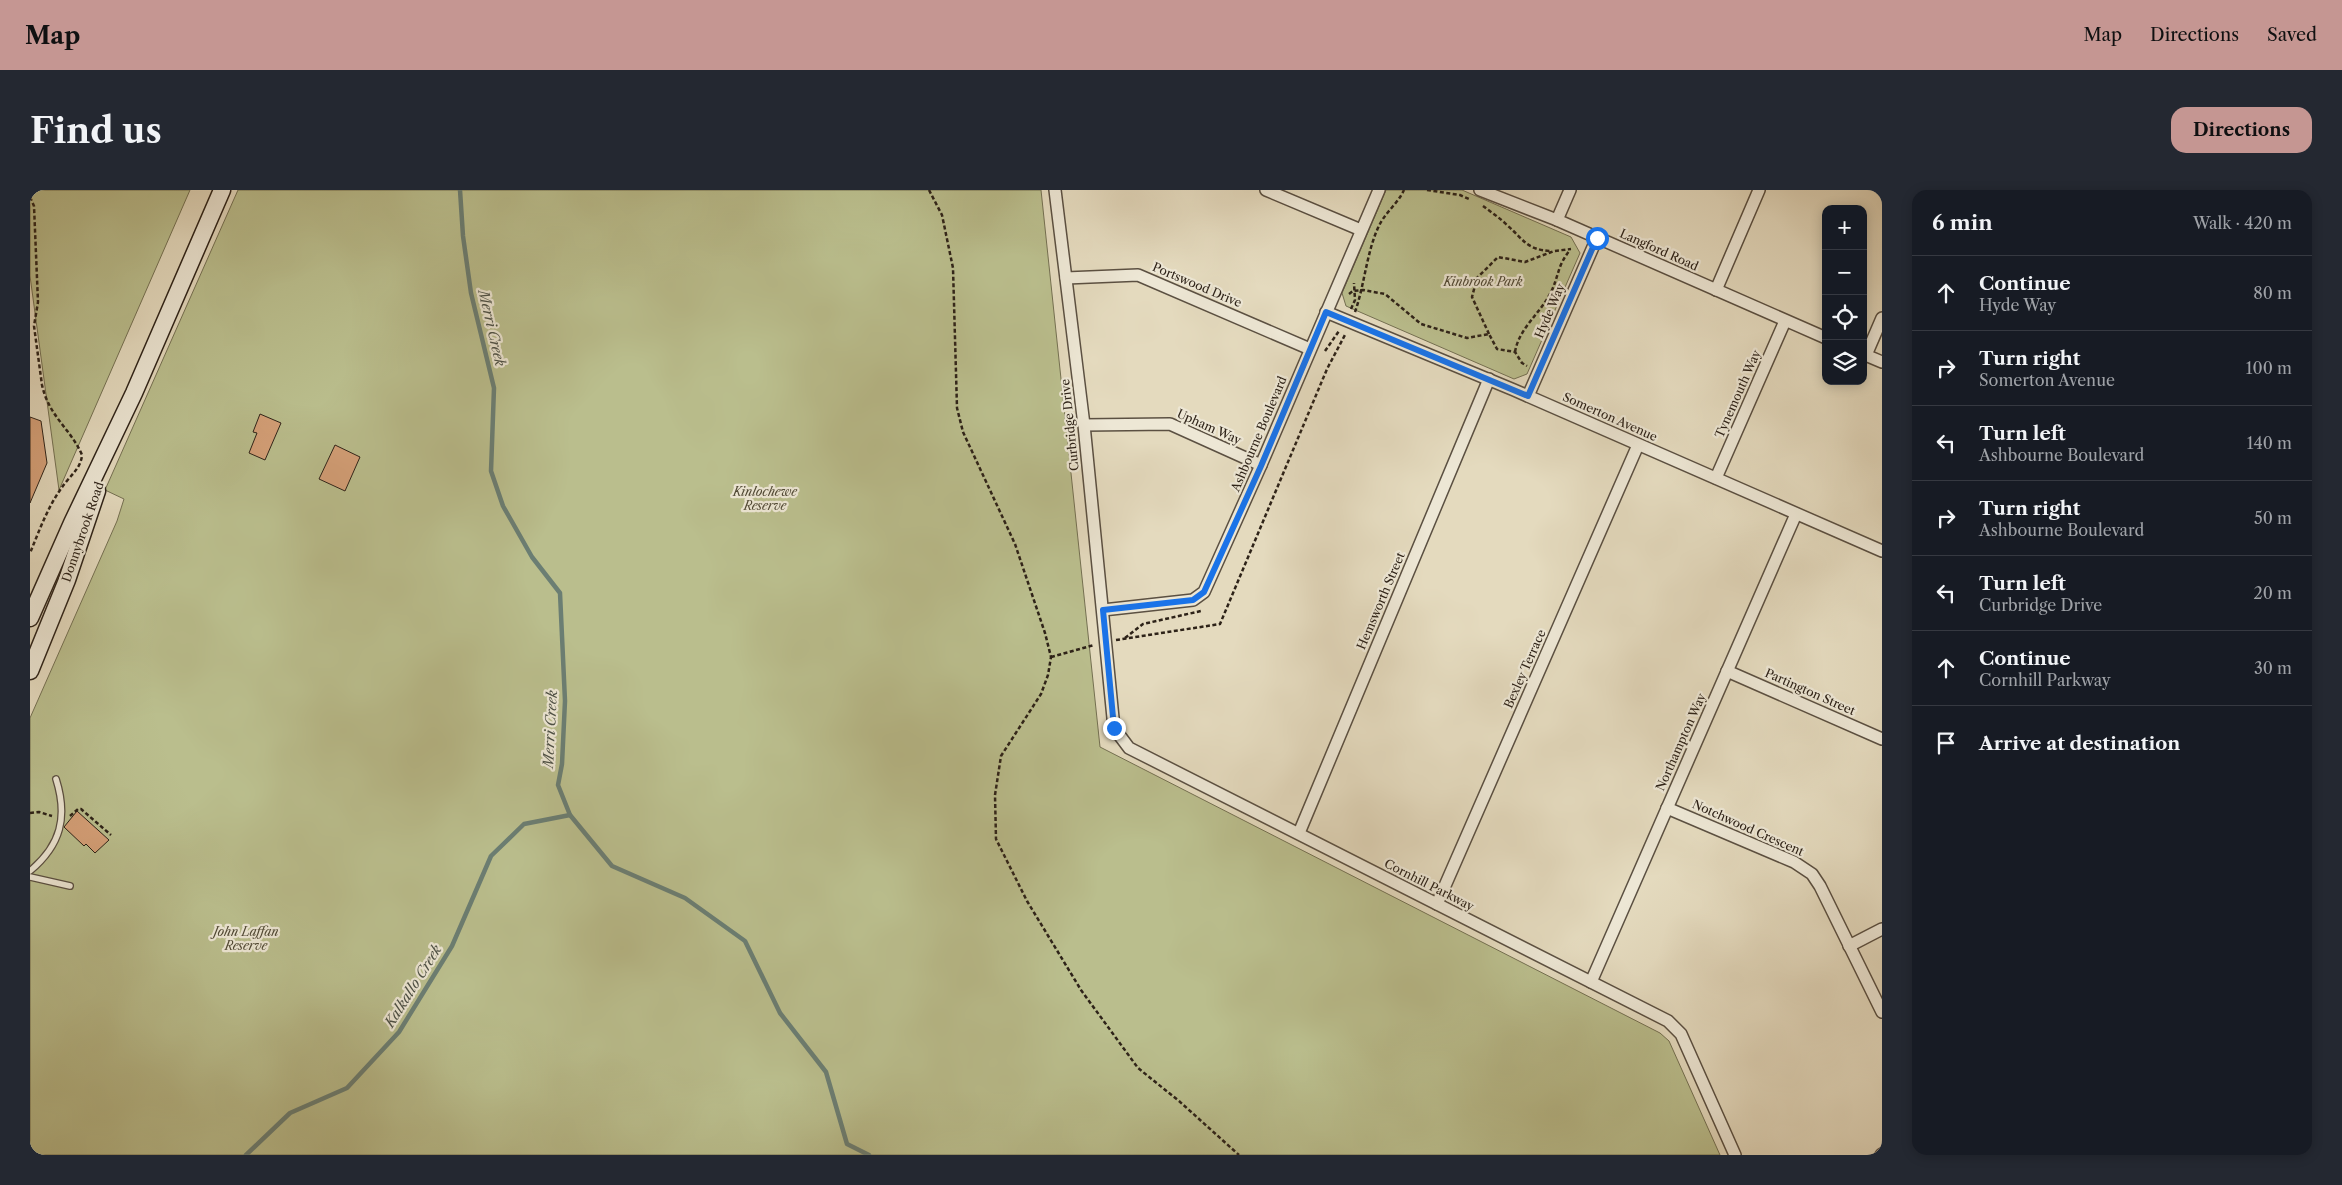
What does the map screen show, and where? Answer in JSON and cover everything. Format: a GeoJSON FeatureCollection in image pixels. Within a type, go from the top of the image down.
{"type":"FeatureCollection","features":[{"type":"Feature","properties":{"kind":"main road","name":"Donnybrook Road"},"geometry":{"type":"LineString","coordinates":[[30,618],[72,523],[134,393],[222,190]]}},
{"type":"Feature","properties":{"kind":"main road","name":"Donnybrook Road"},"geometry":{"type":"LineString","coordinates":[[30,671],[67,580],[134,393]]}},
{"type":"Feature","properties":{"kind":"street","name":"Curbridge Drive"},"geometry":{"type":"LineString","coordinates":[[1055,190],[1084,425],[1107,657]]}},
{"type":"Feature","properties":{"kind":"street"},"geometry":{"type":"LineString","coordinates":[[1266,190],[1361,230]]}},
{"type":"Feature","properties":{"kind":"street","name":"Ashbourne Boulevard"},"geometry":{"type":"LineString","coordinates":[[1103,610],[1193,600],[1204,592],[1261,466],[1379,190]]}},
{"type":"Feature","properties":{"kind":"street","name":"Langford Road"},"geometry":{"type":"LineString","coordinates":[[1480,190],[1557,220],[1822,336]]}},
{"type":"Feature","properties":{"kind":"street"},"geometry":{"type":"LineString","coordinates":[[1557,220],[1570,190]]}},
{"type":"Feature","properties":{"kind":"street"},"geometry":{"type":"LineString","coordinates":[[1716,290],[1759,190]]}},
{"type":"Feature","properties":{"kind":"street","name":"Hyde Way"},"geometry":{"type":"LineString","coordinates":[[1528,396],[1597,238]]}},
{"type":"Feature","properties":{"kind":"street","name":"Portswood Drive"},"geometry":{"type":"LineString","coordinates":[[1066,278],[1138,275],[1310,349]]}},
{"type":"Feature","properties":{"kind":"street","name":"Somerton Avenue"},"geometry":{"type":"LineString","coordinates":[[1326,312],[1489,379],[1882,551]]}},
{"type":"Feature","properties":{"kind":"street"},"geometry":{"type":"LineString","coordinates":[[1867,349],[1882,318]]}},
{"type":"Feature","properties":{"kind":"street","name":"Tynemouth Way"},"geometry":{"type":"LineString","coordinates":[[1716,478],[1785,321]]}},
{"type":"Feature","properties":{"kind":"street"},"geometry":{"type":"LineString","coordinates":[[1867,356],[1882,362]]}},
{"type":"Feature","properties":{"kind":"street","name":"Hemsworth Street"},"geometry":{"type":"LineString","coordinates":[[1299,834],[1489,379]]}},
{"type":"Feature","properties":{"kind":"street","name":"Upham Way"},"geometry":{"type":"LineString","coordinates":[[1084,425],[1170,424],[1261,466]]}},
{"type":"Feature","properties":{"kind":"street","name":"Bexley Terrace"},"geometry":{"type":"LineString","coordinates":[[1437,904],[1638,445]]}},
{"type":"Feature","properties":{"kind":"street","name":"Northampton Way"},"geometry":{"type":"LineString","coordinates":[[1591,982],[1796,514]]}},
{"type":"Feature","properties":{"kind":"street","name":"Cornhill Parkway"},"geometry":{"type":"LineString","coordinates":[[1107,657],[1114,728],[1129,748],[1659,1016],[1675,1026],[1681,1034],[1734,1155]]}},
{"type":"Feature","properties":{"kind":"street","name":"Partington Street"},"geometry":{"type":"LineString","coordinates":[[1727,671],[1882,739]]}},
{"type":"Feature","properties":{"kind":"street","name":"Notchwood Crescent"},"geometry":{"type":"LineString","coordinates":[[1667,808],[1804,867],[1812,874],[1820,886],[1882,1012]]}},
{"type":"Feature","properties":{"kind":"street"},"geometry":{"type":"LineString","coordinates":[[1849,946],[1882,930]]}},
{"type":"Feature","properties":{"kind":"lane"},"geometry":{"type":"LineString","coordinates":[[30,871],[52,848],[62,818],[62,805],[56,778]]}},
{"type":"Feature","properties":{"kind":"lane"},"geometry":{"type":"LineString","coordinates":[[30,877],[70,886]]}},
{"type":"Feature","properties":{"kind":"path"},"geometry":{"type":"LineString","coordinates":[[929,190],[942,215],[953,268],[957,408],[963,432],[1015,544],[1045,633],[1050,657],[1048,675],[1041,694],[1001,756],[995,795],[996,839],[1027,901],[1081,990],[1138,1068],[1239,1155]]}},
{"type":"Feature","properties":{"kind":"path"},"geometry":{"type":"LineString","coordinates":[[1124,638],[1220,624],[1327,369],[1351,323],[1363,290],[1372,247],[1381,222],[1400,200],[1404,190]]}},
{"type":"Feature","properties":{"kind":"path"},"geometry":{"type":"LineString","coordinates":[[1427,190],[1460,195],[1483,206],[1508,225],[1524,243],[1533,248],[1554,251]]}},
{"type":"Feature","properties":{"kind":"path"},"geometry":{"type":"LineString","coordinates":[[30,197],[34,206],[38,302],[34,326],[42,386],[44,395],[56,419],[82,455],[80,465],[60,490],[48,511],[30,553]]}},
{"type":"Feature","properties":{"kind":"path"},"geometry":{"type":"LineString","coordinates":[[1515,352],[1519,336],[1552,292],[1560,263],[1571,249],[1554,251],[1525,262],[1498,257],[1477,278],[1472,298],[1497,348],[1515,352],[1522,363],[1540,371]]}},
{"type":"Feature","properties":{"kind":"path"},"geometry":{"type":"LineString","coordinates":[[1346,296],[1353,291],[1363,290],[1384,294],[1421,324],[1468,338],[1489,334]]}},
{"type":"Feature","properties":{"kind":"path"},"geometry":{"type":"LineString","coordinates":[[1050,657],[1085,646],[1106,643]]}},
{"type":"Feature","properties":{"kind":"path"},"geometry":{"type":"LineString","coordinates":[[30,813],[39,812],[67,820],[78,809],[81,809],[111,835]]}},
{"type":"Feature","properties":{"kind":"green space"},"geometry":{"type":"Polygon","coordinates":[[[30,190],[190,190],[59,490],[30,276],[30,190]]]}},
{"type":"Feature","properties":{"kind":"green space","name":"Kinlochewe Reserve"},"geometry":{"type":"Polygon","coordinates":[[[238,190],[1041,190],[1100,747],[1660,1033],[1669,1041],[1720,1155],[30,1155],[30,718],[117,521],[124,499],[105,490],[238,190]]]}},
{"type":"Feature","properties":{"kind":"green space","name":"Kinbrook Park"},"geometry":{"type":"Polygon","coordinates":[[[1386,190],[1462,190],[1571,237],[1580,253],[1527,374],[1514,379],[1346,306],[1342,293],[1386,190]]]}},
{"type":"Feature","properties":{"kind":"building"},"geometry":{"type":"Polygon","coordinates":[[[260,414],[281,423],[265,460],[249,453],[257,433],[253,432],[260,414]]]}},
{"type":"Feature","properties":{"kind":"building"},"geometry":{"type":"Polygon","coordinates":[[[30,417],[41,421],[47,463],[30,503],[30,417]]]}},
{"type":"Feature","properties":{"kind":"building"},"geometry":{"type":"Polygon","coordinates":[[[335,445],[360,457],[345,491],[319,479],[335,445]]]}},
{"type":"Feature","properties":{"kind":"building"},"geometry":{"type":"Polygon","coordinates":[[[77,811],[109,840],[95,853],[86,844],[84,846],[64,827],[77,811]]]}},
{"type":"Feature","properties":{"kind":"waterway","name":"Merri Creek"},"geometry":{"type":"LineString","coordinates":[[460,190],[463,236],[471,293],[494,388],[491,471],[503,506],[532,557],[560,593],[565,701],[562,764],[558,785],[570,815],[612,866],[685,898],[745,941],[780,1013],[826,1072],[847,1144],[869,1155]]}},
{"type":"Feature","properties":{"kind":"waterway","name":"Kalkallo Creek"},"geometry":{"type":"LineString","coordinates":[[246,1155],[290,1113],[347,1088],[399,1032],[452,946],[491,856],[524,824],[570,815]]}},
{"type":"Feature","properties":{"kind":"route"},"geometry":{"type":"LineString","coordinates":[[1114,728],[1103,610],[1193,600],[1204,592],[1261,466],[1326,312],[1528,396],[1597,238]]}},
{"type":"Feature","properties":{"kind":"park label","name":"John Laffan Reserve"},"geometry":{"type":"Point","coordinates":[246,939]}}]}
